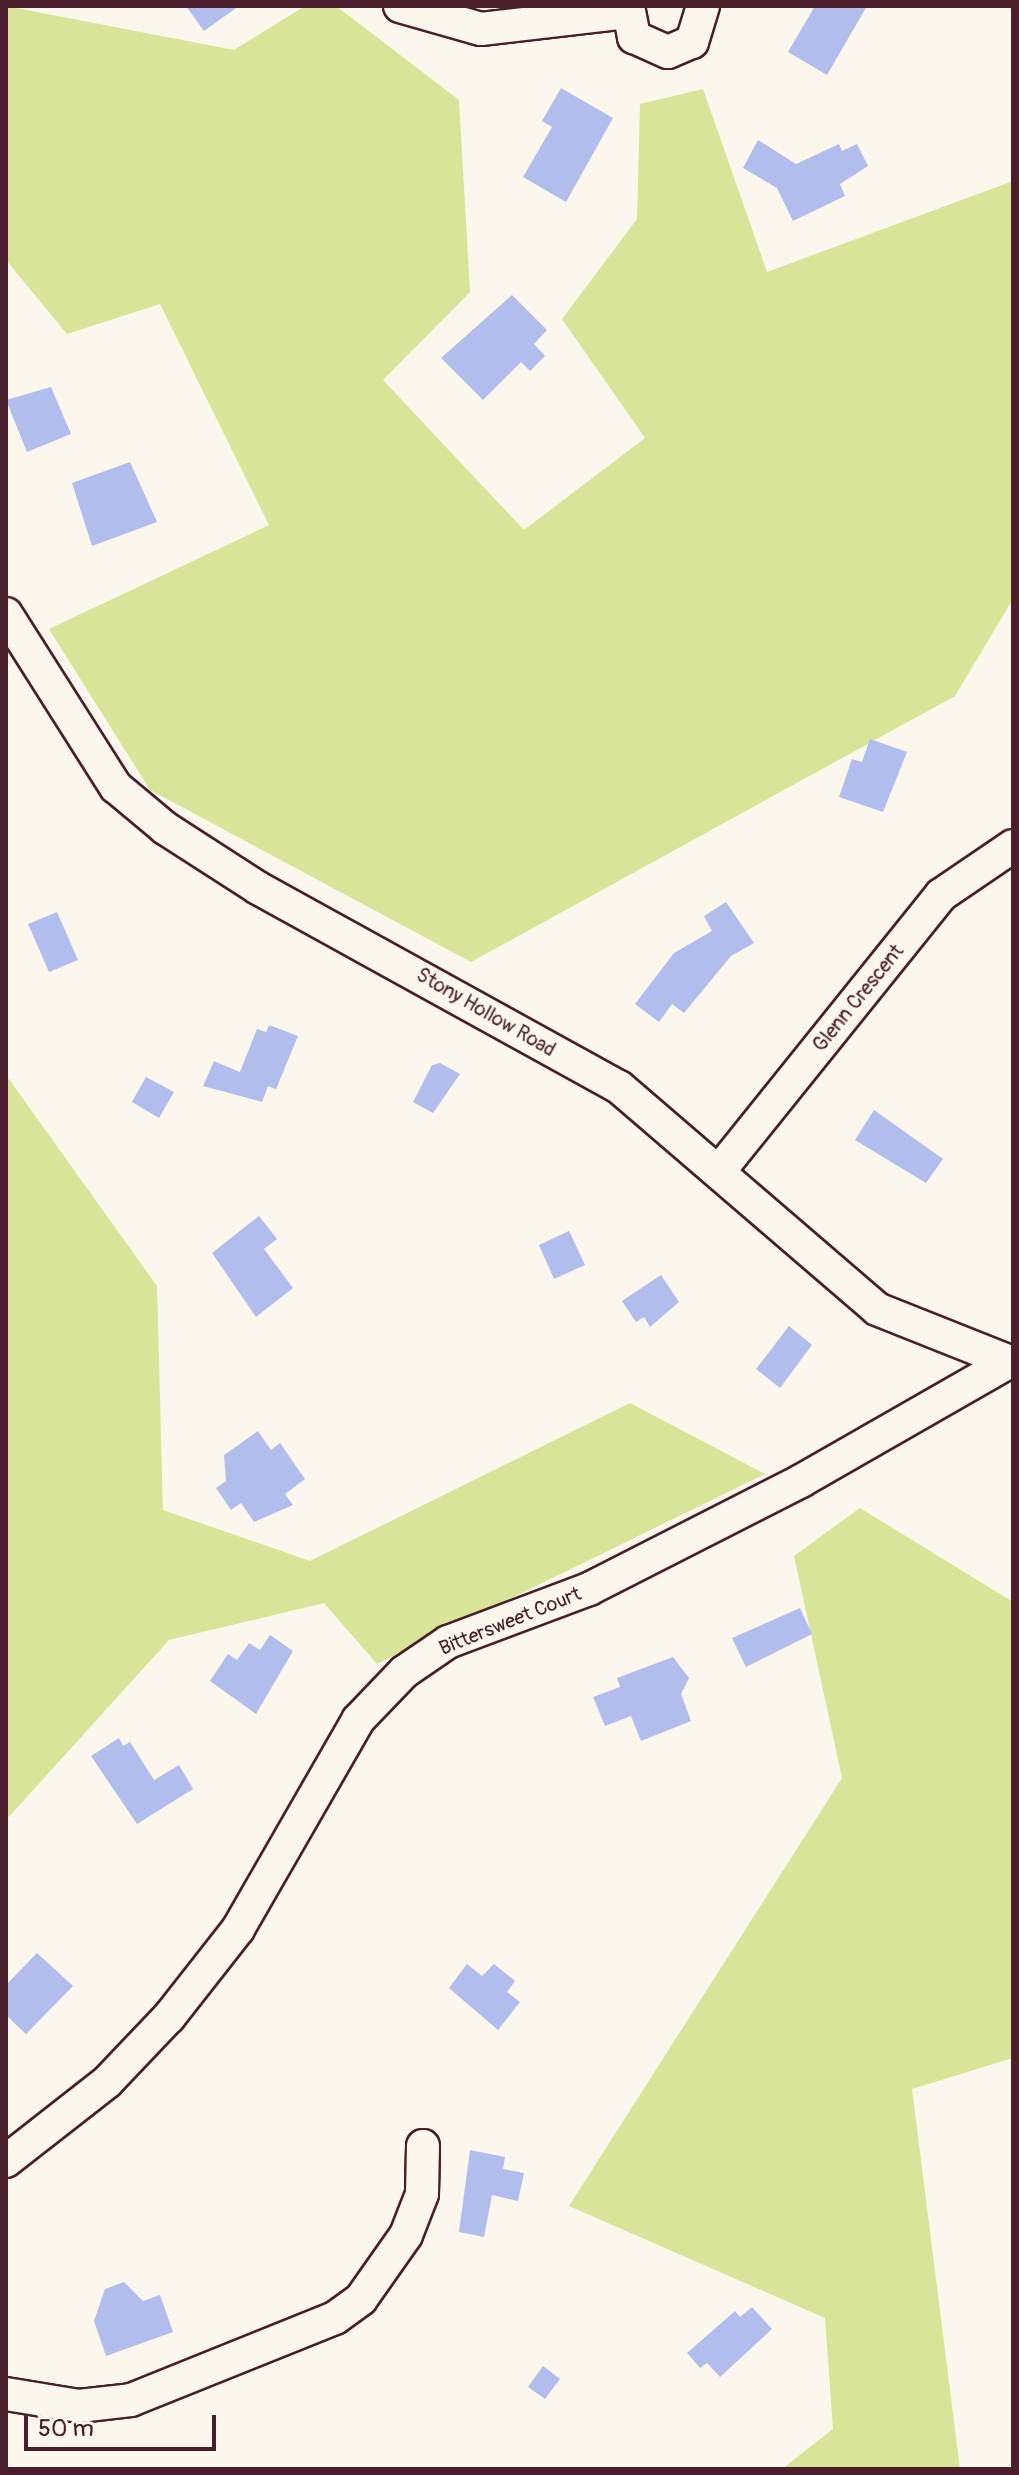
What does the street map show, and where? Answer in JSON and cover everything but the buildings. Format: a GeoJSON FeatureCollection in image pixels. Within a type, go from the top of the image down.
{"type":"FeatureCollection","features":[{"type":"Feature","properties":{"kind":"street"},"geometry":{"type":"LineString","coordinates":[[400,6],[481,29],[627,9],[634,37],[668,52],[692,42],[703,6]]}},
{"type":"Feature","properties":{"kind":"street","name":"Stony Hollow Road"},"geometry":{"type":"LineString","coordinates":[[6,614],[116,787],[165,828],[258,888],[619,1087],[720,1170],[877,1309],[1011,1362]]}},
{"type":"Feature","properties":{"kind":"street","name":"Glenn Crescent"},"geometry":{"type":"LineString","coordinates":[[720,1170],[941,895],[1013,846]]}},
{"type":"Feature","properties":{"kind":"street","name":"Bittersweet Court"},"geometry":{"type":"LineString","coordinates":[[6,2161],[107,2082],[169,2017],[238,1929],[358,1720],[404,1672],[448,1642],[589,1589],[801,1481],[1011,1362]]}},
{"type":"Feature","properties":{"kind":"street"},"geometry":{"type":"LineString","coordinates":[[6,2394],[79,2406],[131,2400],[335,2318],[361,2299],[406,2235],[422,2194],[423,2146]]}},
{"type":"Feature","properties":{"kind":"green space"},"geometry":{"type":"Polygon","coordinates":[[[6,6],[234,50],[305,6],[336,6],[459,100],[470,292],[383,380],[524,530],[645,438],[562,319],[637,219],[640,104],[703,89],[767,272],[1013,181],[1013,599],[955,696],[471,962],[150,790],[49,629],[269,525],[160,304],[67,334],[6,260],[6,6]]]}},
{"type":"Feature","properties":{"kind":"green space"},"geometry":{"type":"Polygon","coordinates":[[[6,1075],[157,1286],[163,1510],[310,1561],[630,1403],[765,1474],[377,1664],[324,1603],[169,1640],[6,1820],[6,1075]]]}},
{"type":"Feature","properties":{"kind":"green space"},"geometry":{"type":"Polygon","coordinates":[[[860,1508],[1013,1602],[1013,2058],[912,2089],[960,2469],[782,2469],[833,2429],[825,2318],[569,2206],[842,1778],[794,1556],[860,1508]]]}}]}
